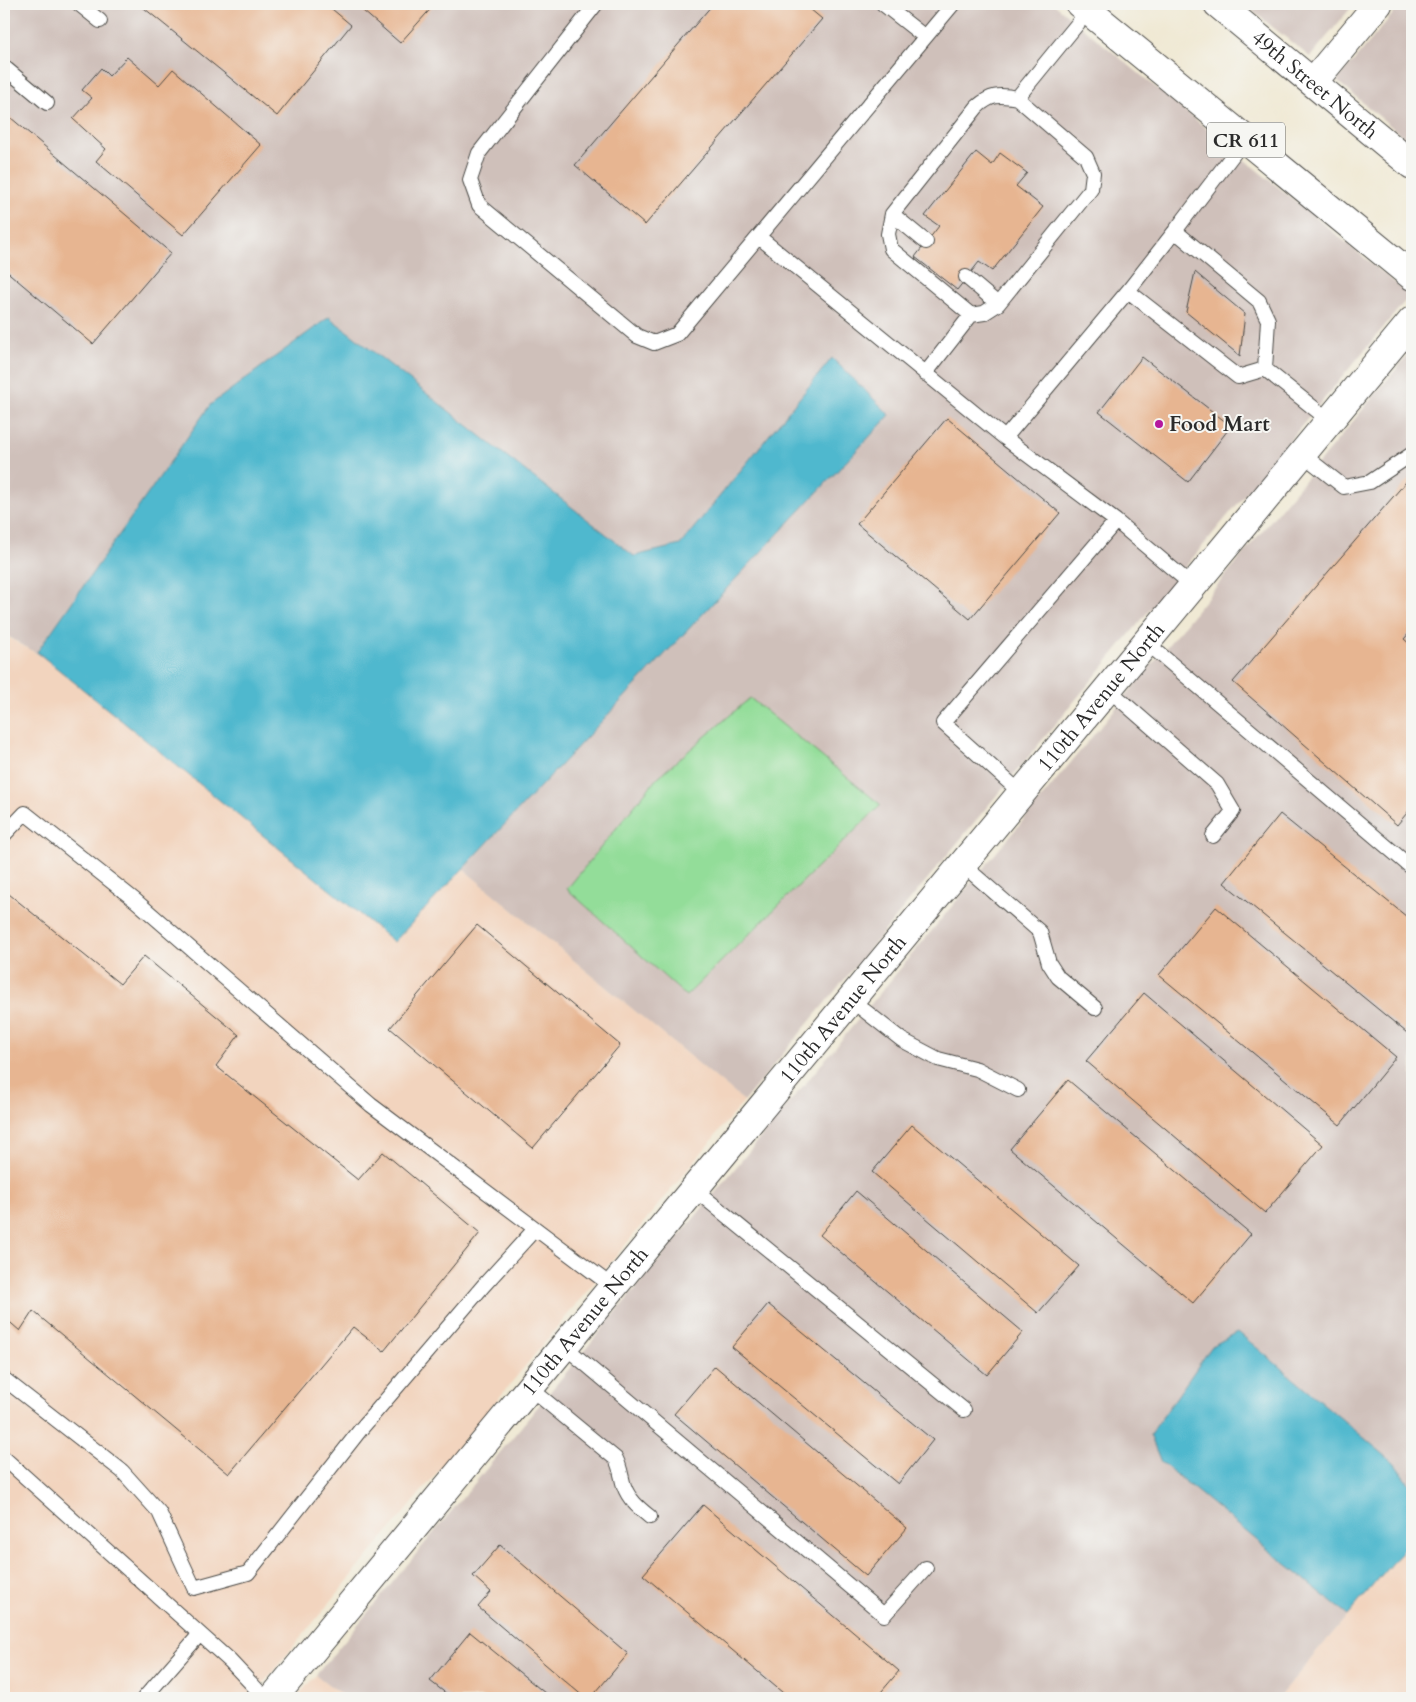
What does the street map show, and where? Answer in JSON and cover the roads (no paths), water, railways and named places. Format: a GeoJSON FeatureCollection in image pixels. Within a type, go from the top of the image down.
{"type":"FeatureCollection","features":[{"type":"Feature","properties":{"kind":"street","name":"49th Street North"},"geometry":{"type":"LineString","coordinates":[[1218,4],[1412,165]]}},
{"type":"Feature","properties":{"kind":"street"},"geometry":{"type":"LineString","coordinates":[[1314,82],[1378,4]]}},
{"type":"Feature","properties":{"kind":"street","name":"CR 611"},"geometry":{"type":"LineString","coordinates":[[1084,7],[1412,276]]}},
{"type":"Feature","properties":{"kind":"street","name":"110th Avenue North"},"geometry":{"type":"LineString","coordinates":[[273,1698],[1412,321]]}},
{"type":"Feature","properties":{"kind":"lane"},"geometry":{"type":"LineString","coordinates":[[79,4],[100,21]]}},
{"type":"Feature","properties":{"kind":"lane"},"geometry":{"type":"LineString","coordinates":[[596,4],[479,153],[470,180],[479,205],[637,336],[654,343],[677,334],[953,4]]}},
{"type":"Feature","properties":{"kind":"lane"},"geometry":{"type":"LineString","coordinates":[[883,4],[925,38]]}},
{"type":"Feature","properties":{"kind":"lane"},"geometry":{"type":"LineString","coordinates":[[1017,98],[1084,7]]}},
{"type":"Feature","properties":{"kind":"lane"},"geometry":{"type":"LineString","coordinates":[[4,67],[47,103]]}},
{"type":"Feature","properties":{"kind":"lane"},"geometry":{"type":"LineString","coordinates":[[925,374],[971,315],[984,313],[998,304],[1091,189],[1093,173],[1086,157],[1017,98],[1001,94],[987,98],[892,214],[888,234],[891,249],[971,315]]}},
{"type":"Feature","properties":{"kind":"lane"},"geometry":{"type":"LineString","coordinates":[[1005,438],[1128,291],[1245,139]]}},
{"type":"Feature","properties":{"kind":"lane"},"geometry":{"type":"LineString","coordinates":[[892,214],[926,242]]}},
{"type":"Feature","properties":{"kind":"lane"},"geometry":{"type":"LineString","coordinates":[[1175,231],[1259,301],[1268,320],[1265,369]]}},
{"type":"Feature","properties":{"kind":"lane"},"geometry":{"type":"LineString","coordinates":[[759,236],[925,374],[1005,438],[1116,522],[1193,586]]}},
{"type":"Feature","properties":{"kind":"lane"},"geometry":{"type":"LineString","coordinates":[[966,277],[998,304]]}},
{"type":"Feature","properties":{"kind":"lane"},"geometry":{"type":"LineString","coordinates":[[1128,291],[1238,377],[1265,369]]}},
{"type":"Feature","properties":{"kind":"lane"},"geometry":{"type":"LineString","coordinates":[[1265,369],[1330,421]]}},
{"type":"Feature","properties":{"kind":"lane"},"geometry":{"type":"LineString","coordinates":[[1302,454],[1344,486],[1370,482],[1412,454]]}},
{"type":"Feature","properties":{"kind":"lane"},"geometry":{"type":"LineString","coordinates":[[1021,794],[943,723],[1116,522]]}},
{"type":"Feature","properties":{"kind":"lane"},"geometry":{"type":"LineString","coordinates":[[1146,642],[1412,868]]}},
{"type":"Feature","properties":{"kind":"lane"},"geometry":{"type":"LineString","coordinates":[[1108,689],[1217,784],[1233,811],[1213,836]]}},
{"type":"Feature","properties":{"kind":"lane"},"geometry":{"type":"LineString","coordinates":[[4,835],[25,813],[136,901],[371,1105],[613,1287]]}},
{"type":"Feature","properties":{"kind":"lane"},"geometry":{"type":"LineString","coordinates":[[963,865],[1040,932],[1049,963],[1058,977],[1094,1008]]}},
{"type":"Feature","properties":{"kind":"lane"},"geometry":{"type":"LineString","coordinates":[[851,1000],[902,1040],[931,1055],[977,1070],[1018,1090]]}},
{"type":"Feature","properties":{"kind":"lane"},"geometry":{"type":"LineString","coordinates":[[694,1190],[964,1410]]}},
{"type":"Feature","properties":{"kind":"lane"},"geometry":{"type":"LineString","coordinates":[[4,1379],[122,1471],[160,1512],[194,1588],[248,1573],[361,1429],[484,1285],[535,1229]]}},
{"type":"Feature","properties":{"kind":"lane"},"geometry":{"type":"LineString","coordinates":[[564,1346],[884,1616],[926,1568]]}},
{"type":"Feature","properties":{"kind":"lane"},"geometry":{"type":"LineString","coordinates":[[530,1388],[616,1459],[631,1500],[650,1517]]}},
{"type":"Feature","properties":{"kind":"lane"},"geometry":{"type":"LineString","coordinates":[[4,1458],[200,1634],[265,1698]]}},
{"type":"Feature","properties":{"kind":"lane"},"geometry":{"type":"LineString","coordinates":[[144,1698],[200,1634]]}},
{"type":"Feature","properties":{"kind":"water"},"geometry":{"type":"Polygon","coordinates":[[[329,317],[634,556],[680,545],[832,358],[890,415],[394,942],[37,652],[210,405],[329,317]]]}},
{"type":"Feature","properties":{"kind":"water"},"geometry":{"type":"Polygon","coordinates":[[[1238,1332],[1394,1463],[1412,1487],[1412,1539],[1348,1615],[1161,1462],[1150,1435],[1212,1346],[1238,1332]]]}},
{"type":"Feature","properties":{"kind":"place","name":"Food Mart"},"geometry":{"type":"Point","coordinates":[1159,424]}}]}
